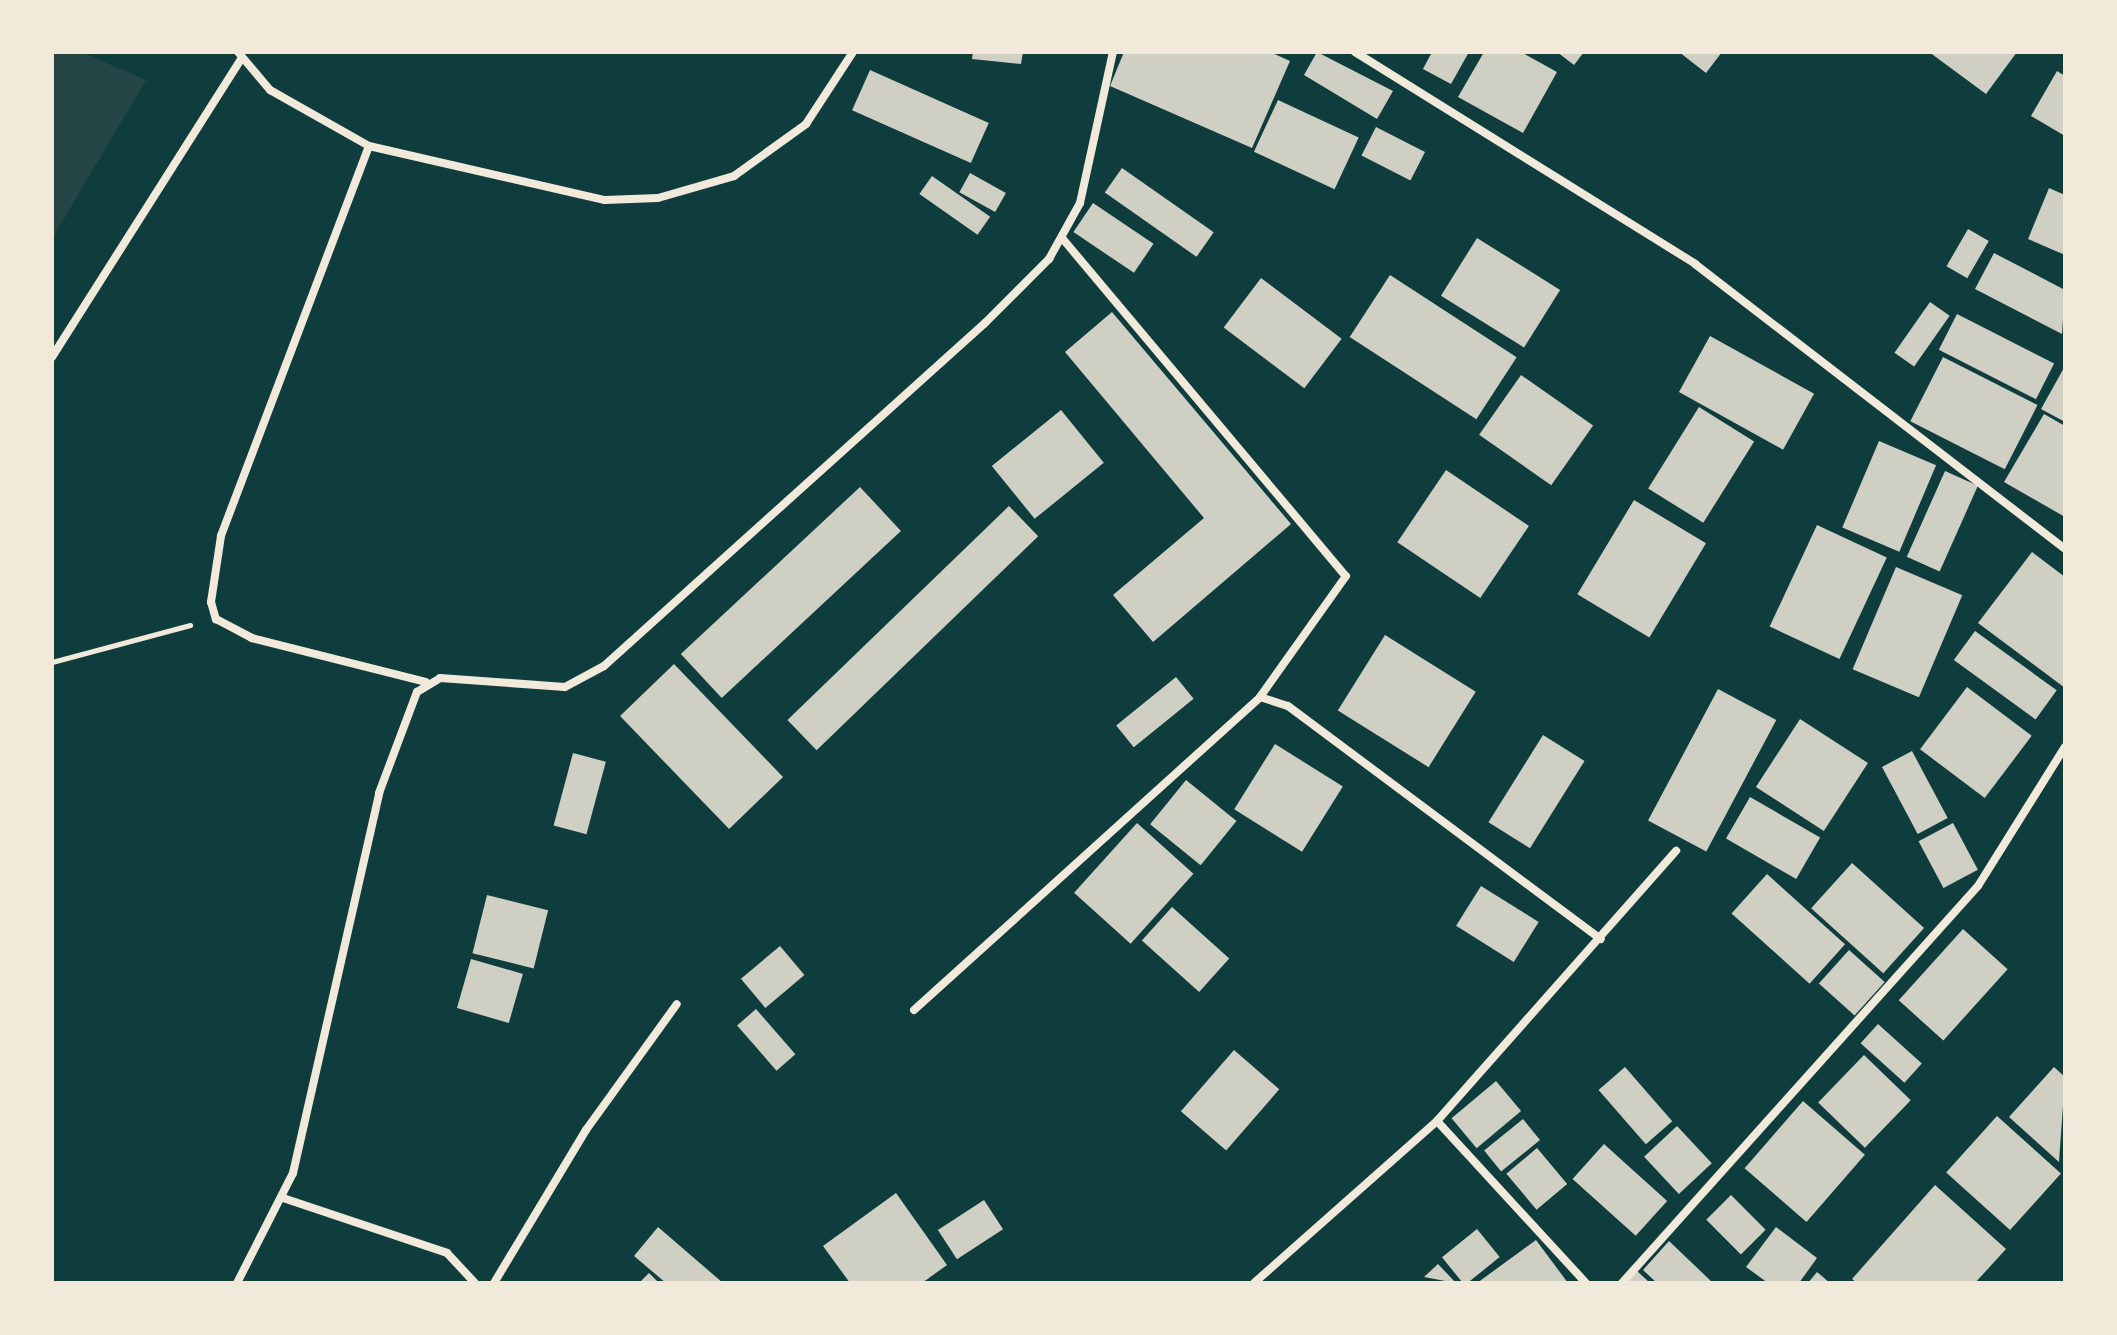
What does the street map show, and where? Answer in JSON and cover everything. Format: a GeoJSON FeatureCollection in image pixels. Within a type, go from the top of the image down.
{"type":"FeatureCollection","features":[{"type":"Feature","properties":{"kind":"street"},"geometry":{"type":"LineString","coordinates":[[52,357],[239,56],[270,90],[369,146],[553,191],[658,198],[734,176],[784,144],[853,52]]}},
{"type":"Feature","properties":{"kind":"street"},"geometry":{"type":"LineString","coordinates":[[369,146],[221,536],[210,580],[216,619],[252,638],[426,682],[537,690],[565,687],[604,666],[996,313],[1062,238],[1080,203],[1113,52]]}},
{"type":"Feature","properties":{"kind":"street"},"geometry":{"type":"LineString","coordinates":[[1355,52],[1695,264],[2065,549]]}},
{"type":"Feature","properties":{"kind":"street"},"geometry":{"type":"LineString","coordinates":[[914,1010],[1260,697],[1346,576],[1062,238]]}},
{"type":"Feature","properties":{"kind":"street"},"geometry":{"type":"LineString","coordinates":[[237,1283],[283,1198],[388,758],[426,682]]}},
{"type":"Feature","properties":{"kind":"street"},"geometry":{"type":"LineString","coordinates":[[1260,697],[1288,706],[1601,939]]}},
{"type":"Feature","properties":{"kind":"street"},"geometry":{"type":"LineString","coordinates":[[1622,1283],[1978,886],[2065,747]]}},
{"type":"Feature","properties":{"kind":"street"},"geometry":{"type":"LineString","coordinates":[[1254,1283],[1437,1121],[1676,851]]}},
{"type":"Feature","properties":{"kind":"street"},"geometry":{"type":"LineString","coordinates":[[494,1283],[586,1130],[677,1004]]}},
{"type":"Feature","properties":{"kind":"street"},"geometry":{"type":"LineString","coordinates":[[1437,1121],[1586,1283]]}},
{"type":"Feature","properties":{"kind":"street"},"geometry":{"type":"LineString","coordinates":[[283,1198],[447,1253],[475,1283]]}},
{"type":"Feature","properties":{"kind":"path"},"geometry":{"type":"LineString","coordinates":[[52,662],[216,619]]}},
{"type":"Feature","properties":{"kind":"shaded area"},"geometry":{"type":"Polygon","coordinates":[[[52,52],[81,52],[146,80],[52,239],[52,52]]]}},
{"type":"Feature","properties":{"kind":"building"},"geometry":{"type":"Polygon","coordinates":[[[973,52],[1023,52],[1021,64],[972,59],[973,52]]]}},
{"type":"Feature","properties":{"kind":"building"},"geometry":{"type":"Polygon","coordinates":[[[1124,52],[1270,52],[1290,61],[1252,148],[1110,86],[1124,52]]]}},
{"type":"Feature","properties":{"kind":"building"},"geometry":{"type":"Polygon","coordinates":[[[1317,52],[1393,91],[1377,119],[1304,75],[1317,52]]]}},
{"type":"Feature","properties":{"kind":"building"},"geometry":{"type":"Polygon","coordinates":[[[1432,52],[1469,52],[1451,84],[1423,69],[1432,52]]]}},
{"type":"Feature","properties":{"kind":"building"},"geometry":{"type":"Polygon","coordinates":[[[1484,52],[1521,52],[1557,72],[1523,133],[1458,97],[1484,52]]]}},
{"type":"Feature","properties":{"kind":"building"},"geometry":{"type":"Polygon","coordinates":[[[1557,52],[1584,52],[1574,65],[1557,52]]]}},
{"type":"Feature","properties":{"kind":"building"},"geometry":{"type":"Polygon","coordinates":[[[1679,52],[1722,52],[1706,73],[1679,52]]]}},
{"type":"Feature","properties":{"kind":"building"},"geometry":{"type":"Polygon","coordinates":[[[1929,52],[2017,52],[1986,94],[1929,52]]]}},
{"type":"Feature","properties":{"kind":"building"},"geometry":{"type":"Polygon","coordinates":[[[870,70],[989,123],[971,163],[852,110],[870,70]]]}},
{"type":"Feature","properties":{"kind":"building"},"geometry":{"type":"Polygon","coordinates":[[[2057,71],[2065,76],[2065,136],[2031,116],[2057,71]]]}},
{"type":"Feature","properties":{"kind":"building"},"geometry":{"type":"Polygon","coordinates":[[[1278,100],[1359,138],[1335,189],[1254,152],[1278,100]]]}},
{"type":"Feature","properties":{"kind":"building"},"geometry":{"type":"Polygon","coordinates":[[[1376,127],[1425,152],[1410,180],[1361,156],[1376,127]]]}},
{"type":"Feature","properties":{"kind":"building"},"geometry":{"type":"Polygon","coordinates":[[[1122,168],[1214,232],[1197,257],[1105,193],[1122,168]]]}},
{"type":"Feature","properties":{"kind":"building"},"geometry":{"type":"Polygon","coordinates":[[[970,173],[1006,193],[995,212],[959,192],[970,173]]]}},
{"type":"Feature","properties":{"kind":"building"},"geometry":{"type":"Polygon","coordinates":[[[932,176],[990,217],[978,235],[919,194],[932,176]]]}},
{"type":"Feature","properties":{"kind":"building"},"geometry":{"type":"Polygon","coordinates":[[[2049,188],[2065,195],[2065,255],[2028,239],[2049,188]]]}},
{"type":"Feature","properties":{"kind":"building"},"geometry":{"type":"Polygon","coordinates":[[[1093,203],[1154,244],[1134,273],[1073,232],[1093,203]]]}},
{"type":"Feature","properties":{"kind":"building"},"geometry":{"type":"Polygon","coordinates":[[[1968,229],[1989,241],[1967,278],[1946,266],[1968,229]]]}},
{"type":"Feature","properties":{"kind":"building"},"geometry":{"type":"Polygon","coordinates":[[[1477,238],[1560,290],[1524,348],[1441,296],[1477,238]]]}},
{"type":"Feature","properties":{"kind":"building"},"geometry":{"type":"Polygon","coordinates":[[[1994,253],[2065,290],[2062,334],[1975,289],[1994,253]]]}},
{"type":"Feature","properties":{"kind":"building"},"geometry":{"type":"Polygon","coordinates":[[[1390,275],[1517,357],[1476,419],[1350,337],[1390,275]]]}},
{"type":"Feature","properties":{"kind":"building"},"geometry":{"type":"Polygon","coordinates":[[[1261,278],[1342,339],[1304,388],[1224,328],[1261,278]]]}},
{"type":"Feature","properties":{"kind":"building"},"geometry":{"type":"Polygon","coordinates":[[[1930,302],[1950,316],[1914,367],[1894,353],[1930,302]]]}},
{"type":"Feature","properties":{"kind":"building"},"geometry":{"type":"Polygon","coordinates":[[[1112,312],[1291,524],[1153,642],[1113,595],[1204,518],[1065,352],[1112,312]]]}},
{"type":"Feature","properties":{"kind":"building"},"geometry":{"type":"Polygon","coordinates":[[[1957,314],[2054,363],[2036,399],[1939,350],[1957,314]]]}},
{"type":"Feature","properties":{"kind":"building"},"geometry":{"type":"Polygon","coordinates":[[[1710,336],[1814,394],[1783,450],[1679,392],[1710,336]]]}},
{"type":"Feature","properties":{"kind":"building"},"geometry":{"type":"Polygon","coordinates":[[[1943,357],[2037,405],[2005,469],[1910,421],[1943,357]]]}},
{"type":"Feature","properties":{"kind":"building"},"geometry":{"type":"Polygon","coordinates":[[[2065,366],[2065,422],[2041,409],[2065,366]]]}},
{"type":"Feature","properties":{"kind":"building"},"geometry":{"type":"Polygon","coordinates":[[[1521,375],[1593,425],[1551,485],[1479,435],[1521,375]]]}},
{"type":"Feature","properties":{"kind":"building"},"geometry":{"type":"Polygon","coordinates":[[[1699,407],[1754,441],[1703,523],[1648,488],[1699,407]]]}},
{"type":"Feature","properties":{"kind":"building"},"geometry":{"type":"Polygon","coordinates":[[[1061,410],[1104,463],[1035,519],[992,466],[1061,410]]]}},
{"type":"Feature","properties":{"kind":"building"},"geometry":{"type":"Polygon","coordinates":[[[2044,414],[2065,426],[2065,517],[2004,482],[2044,414]]]}},
{"type":"Feature","properties":{"kind":"building"},"geometry":{"type":"Polygon","coordinates":[[[1879,441],[1936,465],[1899,552],[1842,528],[1879,441]]]}},
{"type":"Feature","properties":{"kind":"building"},"geometry":{"type":"Polygon","coordinates":[[[1446,470],[1529,526],[1480,598],[1397,542],[1446,470]]]}},
{"type":"Feature","properties":{"kind":"building"},"geometry":{"type":"Polygon","coordinates":[[[1945,471],[1978,486],[1940,572],[1907,557],[1945,471]]]}},
{"type":"Feature","properties":{"kind":"building"},"geometry":{"type":"Polygon","coordinates":[[[860,487],[901,531],[722,698],[681,654],[860,487]]]}},
{"type":"Feature","properties":{"kind":"building"},"geometry":{"type":"Polygon","coordinates":[[[1634,500],[1706,543],[1649,638],[1577,594],[1634,500]]]}},
{"type":"Feature","properties":{"kind":"building"},"geometry":{"type":"Polygon","coordinates":[[[1009,506],[1038,536],[817,750],[787,720],[1009,506]]]}},
{"type":"Feature","properties":{"kind":"building"},"geometry":{"type":"Polygon","coordinates":[[[1817,525],[1887,558],[1839,659],[1770,627],[1817,525]]]}},
{"type":"Feature","properties":{"kind":"building"},"geometry":{"type":"Polygon","coordinates":[[[2032,552],[2065,577],[2065,688],[1978,623],[2032,552]]]}},
{"type":"Feature","properties":{"kind":"building"},"geometry":{"type":"Polygon","coordinates":[[[1896,567],[1962,595],[1919,697],[1853,669],[1896,567]]]}},
{"type":"Feature","properties":{"kind":"building"},"geometry":{"type":"Polygon","coordinates":[[[1975,631],[2057,690],[2036,719],[1954,660],[1975,631]]]}},
{"type":"Feature","properties":{"kind":"building"},"geometry":{"type":"Polygon","coordinates":[[[1385,635],[1476,692],[1429,767],[1338,710],[1385,635]]]}},
{"type":"Feature","properties":{"kind":"building"},"geometry":{"type":"Polygon","coordinates":[[[674,664],[783,777],[729,829],[620,716],[674,664]]]}},
{"type":"Feature","properties":{"kind":"building"},"geometry":{"type":"Polygon","coordinates":[[[1176,677],[1194,699],[1134,747],[1116,725],[1176,677]]]}},
{"type":"Feature","properties":{"kind":"building"},"geometry":{"type":"Polygon","coordinates":[[[1967,687],[2032,736],[1985,798],[1920,749],[1967,687]]]}},
{"type":"Feature","properties":{"kind":"building"},"geometry":{"type":"Polygon","coordinates":[[[1718,689],[1776,720],[1706,852],[1648,821],[1718,689]]]}},
{"type":"Feature","properties":{"kind":"building"},"geometry":{"type":"Polygon","coordinates":[[[1800,719],[1868,763],[1824,831],[1756,787],[1800,719]]]}},
{"type":"Feature","properties":{"kind":"building"},"geometry":{"type":"Polygon","coordinates":[[[1543,735],[1585,761],[1530,848],[1488,822],[1543,735]]]}},
{"type":"Feature","properties":{"kind":"building"},"geometry":{"type":"Polygon","coordinates":[[[1275,744],[1343,786],[1302,852],[1234,809],[1275,744]]]}},
{"type":"Feature","properties":{"kind":"building"},"geometry":{"type":"Polygon","coordinates":[[[1912,751],[1948,818],[1918,834],[1882,767],[1912,751]]]}},
{"type":"Feature","properties":{"kind":"building"},"geometry":{"type":"Polygon","coordinates":[[[573,753],[606,762],[586,834],[554,825],[573,753]]]}},
{"type":"Feature","properties":{"kind":"building"},"geometry":{"type":"Polygon","coordinates":[[[1186,780],[1237,821],[1201,865],[1150,824],[1186,780]]]}},
{"type":"Feature","properties":{"kind":"building"},"geometry":{"type":"Polygon","coordinates":[[[1750,797],[1820,838],[1796,879],[1726,839],[1750,797]]]}},
{"type":"Feature","properties":{"kind":"building"},"geometry":{"type":"Polygon","coordinates":[[[1137,823],[1193,874],[1131,944],[1074,893],[1137,823]]]}},
{"type":"Feature","properties":{"kind":"building"},"geometry":{"type":"Polygon","coordinates":[[[1953,823],[1978,870],[1943,888],[1919,841],[1953,823]]]}},
{"type":"Feature","properties":{"kind":"building"},"geometry":{"type":"Polygon","coordinates":[[[1852,863],[1924,928],[1883,973],[1811,908],[1852,863]]]}},
{"type":"Feature","properties":{"kind":"building"},"geometry":{"type":"Polygon","coordinates":[[[1767,874],[1845,944],[1810,984],[1732,913],[1767,874]]]}},
{"type":"Feature","properties":{"kind":"building"},"geometry":{"type":"Polygon","coordinates":[[[1481,886],[1539,922],[1514,962],[1456,926],[1481,886]]]}},
{"type":"Feature","properties":{"kind":"building"},"geometry":{"type":"Polygon","coordinates":[[[487,895],[548,910],[534,968],[472,953],[487,895]]]}},
{"type":"Feature","properties":{"kind":"building"},"geometry":{"type":"Polygon","coordinates":[[[1172,907],[1229,959],[1199,992],[1142,940],[1172,907]]]}},
{"type":"Feature","properties":{"kind":"building"},"geometry":{"type":"Polygon","coordinates":[[[1963,929],[2008,969],[1943,1040],[1899,1000],[1963,929]]]}},
{"type":"Feature","properties":{"kind":"building"},"geometry":{"type":"Polygon","coordinates":[[[780,946],[804,975],[765,1008],[741,979],[780,946]]]}},
{"type":"Feature","properties":{"kind":"building"},"geometry":{"type":"Polygon","coordinates":[[[1849,950],[1885,982],[1855,1016],[1819,983],[1849,950]]]}},
{"type":"Feature","properties":{"kind":"building"},"geometry":{"type":"Polygon","coordinates":[[[471,959],[523,974],[509,1023],[457,1008],[471,959]]]}},
{"type":"Feature","properties":{"kind":"building"},"geometry":{"type":"Polygon","coordinates":[[[756,1009],[795,1054],[776,1071],[737,1025],[756,1009]]]}},
{"type":"Feature","properties":{"kind":"building"},"geometry":{"type":"Polygon","coordinates":[[[1878,1024],[1922,1063],[1904,1083],[1861,1043],[1878,1024]]]}},
{"type":"Feature","properties":{"kind":"building"},"geometry":{"type":"Polygon","coordinates":[[[1234,1050],[1279,1089],[1226,1150],[1181,1111],[1234,1050]]]}},
{"type":"Feature","properties":{"kind":"building"},"geometry":{"type":"Polygon","coordinates":[[[1864,1055],[1911,1100],[1865,1148],[1818,1102],[1864,1055]]]}},
{"type":"Feature","properties":{"kind":"building"},"geometry":{"type":"Polygon","coordinates":[[[1625,1067],[1672,1121],[1646,1144],[1599,1090],[1625,1067]]]}},
{"type":"Feature","properties":{"kind":"building"},"geometry":{"type":"Polygon","coordinates":[[[2054,1067],[2065,1077],[2059,1162],[2009,1117],[2054,1067]]]}},
{"type":"Feature","properties":{"kind":"building"},"geometry":{"type":"Polygon","coordinates":[[[1496,1081],[1521,1111],[1477,1148],[1452,1118],[1496,1081]]]}},
{"type":"Feature","properties":{"kind":"building"},"geometry":{"type":"Polygon","coordinates":[[[1803,1101],[1865,1155],[1806,1222],[1745,1168],[1803,1101]]]}},
{"type":"Feature","properties":{"kind":"building"},"geometry":{"type":"Polygon","coordinates":[[[1997,1116],[2061,1174],[2010,1230],[1946,1172],[1997,1116]]]}},
{"type":"Feature","properties":{"kind":"building"},"geometry":{"type":"Polygon","coordinates":[[[1523,1119],[1540,1140],[1501,1171],[1484,1150],[1523,1119]]]}},
{"type":"Feature","properties":{"kind":"building"},"geometry":{"type":"Polygon","coordinates":[[[1677,1126],[1712,1163],[1679,1194],[1644,1157],[1677,1126]]]}},
{"type":"Feature","properties":{"kind":"building"},"geometry":{"type":"Polygon","coordinates":[[[1604,1144],[1667,1201],[1636,1236],[1573,1179],[1604,1144]]]}},
{"type":"Feature","properties":{"kind":"building"},"geometry":{"type":"Polygon","coordinates":[[[1537,1148],[1567,1184],[1537,1210],[1506,1174],[1537,1148]]]}},
{"type":"Feature","properties":{"kind":"building"},"geometry":{"type":"Polygon","coordinates":[[[1935,1185],[2006,1249],[1975,1283],[1857,1283],[1852,1279],[1935,1185]]]}},
{"type":"Feature","properties":{"kind":"building"},"geometry":{"type":"Polygon","coordinates":[[[896,1193],[947,1265],[922,1283],[850,1283],[823,1246],[896,1193]]]}},
{"type":"Feature","properties":{"kind":"building"},"geometry":{"type":"Polygon","coordinates":[[[1731,1195],[1766,1230],[1741,1254],[1706,1220],[1731,1195]]]}},
{"type":"Feature","properties":{"kind":"building"},"geometry":{"type":"Polygon","coordinates":[[[984,1200],[1003,1229],[957,1259],[938,1230],[984,1200]]]}},
{"type":"Feature","properties":{"kind":"building"},"geometry":{"type":"Polygon","coordinates":[[[658,1227],[723,1283],[666,1283],[634,1256],[658,1227]]]}},
{"type":"Feature","properties":{"kind":"building"},"geometry":{"type":"Polygon","coordinates":[[[1776,1227],[1817,1258],[1799,1283],[1768,1283],[1746,1267],[1776,1227]]]}},
{"type":"Feature","properties":{"kind":"building"},"geometry":{"type":"Polygon","coordinates":[[[1477,1229],[1500,1257],[1468,1283],[1463,1283],[1442,1257],[1477,1229]]]}},
{"type":"Feature","properties":{"kind":"building"},"geometry":{"type":"Polygon","coordinates":[[[1536,1240],[1568,1283],[1477,1283],[1536,1240]]]}},
{"type":"Feature","properties":{"kind":"building"},"geometry":{"type":"Polygon","coordinates":[[[1669,1241],[1713,1283],[1657,1283],[1643,1270],[1669,1241]]]}},
{"type":"Feature","properties":{"kind":"building"},"geometry":{"type":"Polygon","coordinates":[[[1438,1264],[1456,1283],[1424,1277],[1438,1264]]]}},
{"type":"Feature","properties":{"kind":"building"},"geometry":{"type":"Polygon","coordinates":[[[1637,1271],[1650,1283],[1627,1283],[1637,1271]]]}},
{"type":"Feature","properties":{"kind":"building"},"geometry":{"type":"Polygon","coordinates":[[[1817,1272],[1830,1283],[1808,1283],[1817,1272]]]}},
{"type":"Feature","properties":{"kind":"building"},"geometry":{"type":"Polygon","coordinates":[[[649,1273],[659,1283],[639,1283],[649,1273]]]}}]}
